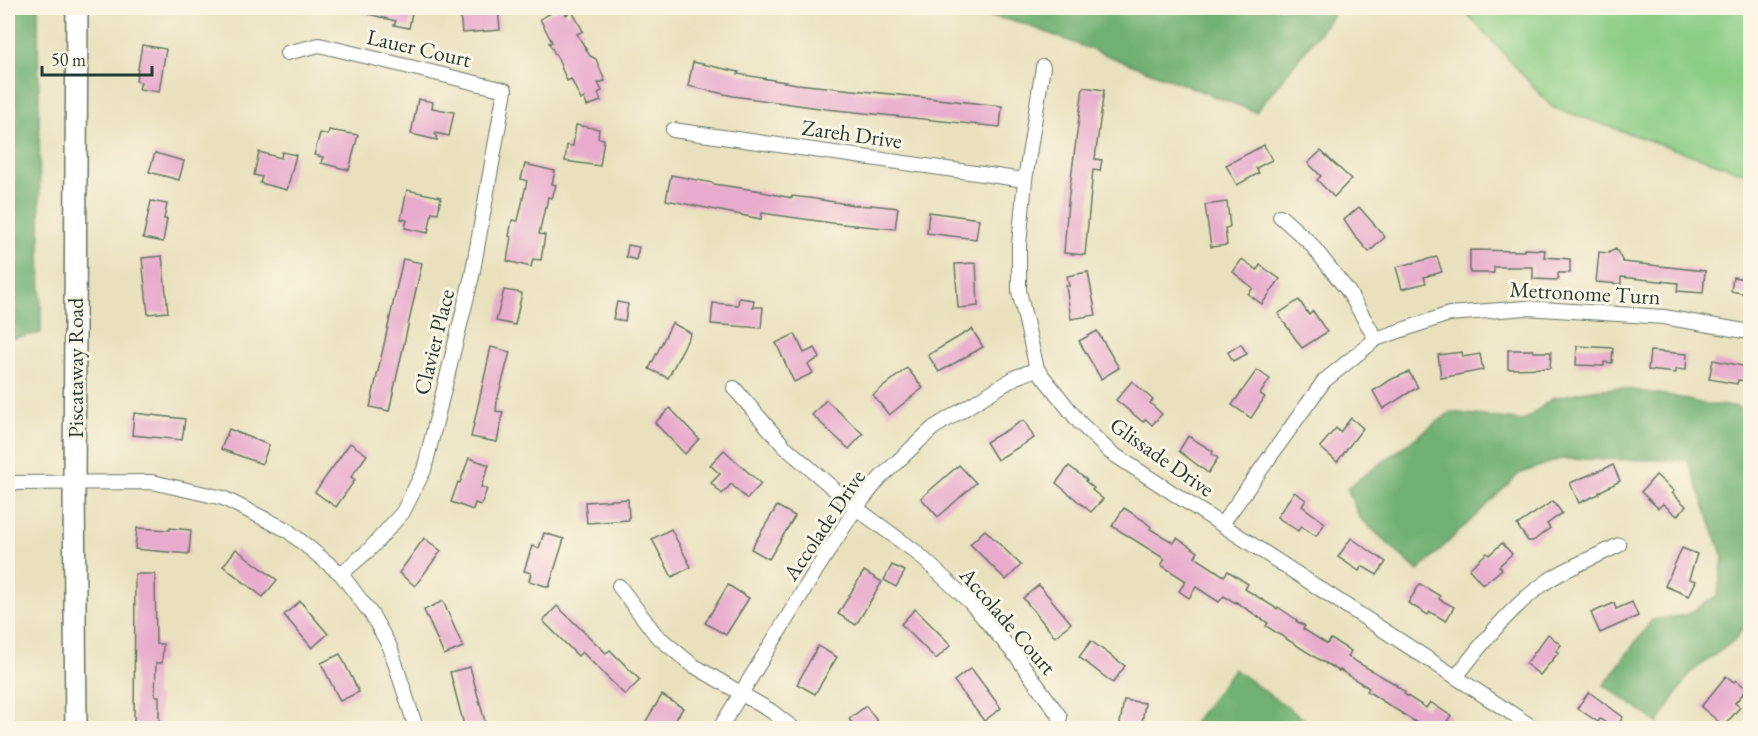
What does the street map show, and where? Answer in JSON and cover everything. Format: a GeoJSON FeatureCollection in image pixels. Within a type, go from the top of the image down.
{"type":"FeatureCollection","features":[{"type":"Feature","properties":{"kind":"main road","name":"Piscataway Road"},"geometry":{"type":"LineString","coordinates":[[76,729],[74,483],[77,8]]}},
{"type":"Feature","properties":{"kind":"street","name":"Lauer Court"},"geometry":{"type":"LineString","coordinates":[[287,53],[319,45],[505,90]]}},
{"type":"Feature","properties":{"kind":"street","name":"Glissade Drive"},"geometry":{"type":"LineString","coordinates":[[1043,67],[1025,180],[1019,245],[1019,291],[1037,369],[1079,422],[1110,452],[1534,729]]}},
{"type":"Feature","properties":{"kind":"street","name":"Clavier Place"},"geometry":{"type":"LineString","coordinates":[[341,574],[370,549],[403,512],[424,470],[472,276],[505,90]]}},
{"type":"Feature","properties":{"kind":"street","name":"Zareh Drive"},"geometry":{"type":"LineString","coordinates":[[673,130],[1025,180]]}},
{"type":"Feature","properties":{"kind":"street"},"geometry":{"type":"LineString","coordinates":[[1280,216],[1310,243],[1348,291],[1376,339]]}},
{"type":"Feature","properties":{"kind":"street","name":"Metronome Turn"},"geometry":{"type":"LineString","coordinates":[[1222,524],[1324,381],[1376,339],[1449,314],[1526,308],[1664,317],[1750,332]]}},
{"type":"Feature","properties":{"kind":"street","name":"Accolade Drive"},"geometry":{"type":"LineString","coordinates":[[720,729],[815,572],[856,508],[880,478],[933,428],[1016,377],[1037,369]]}},
{"type":"Feature","properties":{"kind":"street","name":"Accolade Court"},"geometry":{"type":"LineString","coordinates":[[734,388],[784,446],[856,508],[916,552],[970,602],[1017,657],[1060,717]]}},
{"type":"Feature","properties":{"kind":"street"},"geometry":{"type":"LineString","coordinates":[[8,483],[152,482],[223,498],[287,530],[341,574],[372,615],[390,647],[416,729]]}},
{"type":"Feature","properties":{"kind":"street"},"geometry":{"type":"LineString","coordinates":[[1456,677],[1494,628],[1519,604],[1550,580],[1619,545]]}},
{"type":"Feature","properties":{"kind":"street"},"geometry":{"type":"LineString","coordinates":[[619,586],[656,635],[691,664],[771,711],[793,729]]}},
{"type":"Feature","properties":{"kind":"green space"},"geometry":{"type":"Polygon","coordinates":[[[8,8],[38,8],[41,333],[8,339],[8,8]]]}},
{"type":"Feature","properties":{"kind":"green space"},"geometry":{"type":"Polygon","coordinates":[[[946,8],[1339,8],[1256,112],[1019,22],[946,8]]]}},
{"type":"Feature","properties":{"kind":"green space"},"geometry":{"type":"Polygon","coordinates":[[[1462,8],[1750,8],[1750,175],[1552,107],[1462,8]]]}},
{"type":"Feature","properties":{"kind":"green space"},"geometry":{"type":"Polygon","coordinates":[[[1618,388],[1672,396],[1707,405],[1736,406],[1750,417],[1750,617],[1736,639],[1689,674],[1658,723],[1604,685],[1652,620],[1687,615],[1718,595],[1723,557],[1688,460],[1560,459],[1519,474],[1418,571],[1359,517],[1347,488],[1451,412],[1523,421],[1553,398],[1591,390],[1618,388]]]}},
{"type":"Feature","properties":{"kind":"green space"},"geometry":{"type":"Polygon","coordinates":[[[1234,669],[1316,728],[1190,728],[1234,669]]]}},
{"type":"Feature","properties":{"kind":"building"},"geometry":{"type":"Polygon","coordinates":[[[360,8],[413,8],[409,28],[394,25],[396,21],[360,12],[360,8]]]}},
{"type":"Feature","properties":{"kind":"building"},"geometry":{"type":"Polygon","coordinates":[[[472,8],[486,8],[486,11],[498,9],[500,30],[462,33],[460,14],[472,13],[472,8]]]}},
{"type":"Feature","properties":{"kind":"building"},"geometry":{"type":"Polygon","coordinates":[[[560,8],[566,15],[572,11],[583,31],[577,34],[590,56],[596,59],[605,81],[598,83],[602,91],[598,93],[601,101],[587,106],[584,98],[581,100],[571,79],[567,81],[549,43],[552,42],[540,19],[560,8]]]}},
{"type":"Feature","properties":{"kind":"building"},"geometry":{"type":"Polygon","coordinates":[[[142,45],[166,49],[159,92],[139,89],[141,82],[136,81],[142,45]]]}},
{"type":"Feature","properties":{"kind":"building"},"geometry":{"type":"Polygon","coordinates":[[[693,62],[739,72],[738,74],[797,84],[1002,106],[1000,127],[826,109],[733,96],[688,86],[693,62]]]}},
{"type":"Feature","properties":{"kind":"building"},"geometry":{"type":"Polygon","coordinates":[[[1083,87],[1104,90],[1095,159],[1102,160],[1100,171],[1093,170],[1085,255],[1064,253],[1068,201],[1083,87]]]}},
{"type":"Feature","properties":{"kind":"building"},"geometry":{"type":"Polygon","coordinates":[[[418,99],[433,102],[432,108],[454,112],[449,136],[435,133],[437,140],[411,134],[418,99]]]}},
{"type":"Feature","properties":{"kind":"building"},"geometry":{"type":"Polygon","coordinates":[[[576,125],[599,129],[598,138],[604,139],[600,166],[565,161],[567,145],[573,146],[576,125]]]}},
{"type":"Feature","properties":{"kind":"building"},"geometry":{"type":"Polygon","coordinates":[[[329,130],[358,135],[349,170],[321,163],[323,157],[314,155],[320,133],[328,135],[329,130]]]}},
{"type":"Feature","properties":{"kind":"building"},"geometry":{"type":"Polygon","coordinates":[[[1264,145],[1272,160],[1256,168],[1259,173],[1237,185],[1226,165],[1264,145]]]}},
{"type":"Feature","properties":{"kind":"building"},"geometry":{"type":"Polygon","coordinates":[[[1321,151],[1351,179],[1334,197],[1317,180],[1321,176],[1308,163],[1321,151]]]}},
{"type":"Feature","properties":{"kind":"building"},"geometry":{"type":"Polygon","coordinates":[[[259,152],[281,158],[282,152],[296,155],[287,190],[260,183],[262,177],[254,175],[259,152]]]}},
{"type":"Feature","properties":{"kind":"building"},"geometry":{"type":"Polygon","coordinates":[[[155,153],[184,161],[179,180],[149,172],[155,153]]]}},
{"type":"Feature","properties":{"kind":"building"},"geometry":{"type":"Polygon","coordinates":[[[525,164],[555,171],[552,184],[556,185],[552,198],[548,197],[539,234],[545,235],[541,260],[533,259],[531,267],[507,261],[512,220],[518,221],[527,181],[521,179],[525,164]]]}},
{"type":"Feature","properties":{"kind":"building"},"geometry":{"type":"Polygon","coordinates":[[[671,175],[792,198],[792,196],[854,205],[898,208],[895,229],[762,213],[761,219],[666,200],[671,175]]]}},
{"type":"Feature","properties":{"kind":"building"},"geometry":{"type":"Polygon","coordinates":[[[407,190],[441,197],[438,213],[432,212],[428,233],[405,228],[407,220],[401,219],[407,190]]]}},
{"type":"Feature","properties":{"kind":"building"},"geometry":{"type":"Polygon","coordinates":[[[151,201],[167,204],[163,242],[143,238],[151,201]]]}},
{"type":"Feature","properties":{"kind":"building"},"geometry":{"type":"Polygon","coordinates":[[[1227,202],[1230,227],[1225,228],[1227,245],[1211,247],[1205,205],[1227,202]]]}},
{"type":"Feature","properties":{"kind":"building"},"geometry":{"type":"Polygon","coordinates":[[[1359,207],[1385,237],[1369,252],[1344,220],[1359,207]]]}},
{"type":"Feature","properties":{"kind":"building"},"geometry":{"type":"Polygon","coordinates":[[[929,212],[979,219],[976,239],[927,233],[929,212]]]}},
{"type":"Feature","properties":{"kind":"building"},"geometry":{"type":"Polygon","coordinates":[[[628,245],[639,247],[636,260],[626,257],[628,245]]]}},
{"type":"Feature","properties":{"kind":"building"},"geometry":{"type":"Polygon","coordinates":[[[1524,249],[1545,250],[1544,257],[1570,259],[1570,273],[1558,273],[1558,280],[1533,279],[1533,267],[1494,267],[1494,273],[1470,273],[1470,250],[1524,251],[1524,249]]]}},
{"type":"Feature","properties":{"kind":"building"},"geometry":{"type":"Polygon","coordinates":[[[1616,249],[1623,262],[1705,271],[1703,293],[1677,291],[1678,283],[1621,277],[1621,284],[1596,282],[1599,252],[1608,253],[1616,249]]]}},
{"type":"Feature","properties":{"kind":"building"},"geometry":{"type":"Polygon","coordinates":[[[162,256],[168,312],[148,314],[142,258],[162,256]]]}},
{"type":"Feature","properties":{"kind":"building"},"geometry":{"type":"Polygon","coordinates":[[[1437,257],[1442,272],[1424,277],[1426,283],[1402,289],[1396,267],[1437,257]]]}},
{"type":"Feature","properties":{"kind":"building"},"geometry":{"type":"Polygon","coordinates":[[[403,259],[422,263],[389,411],[370,407],[403,259]]]}},
{"type":"Feature","properties":{"kind":"building"},"geometry":{"type":"Polygon","coordinates":[[[1242,259],[1257,270],[1260,265],[1280,279],[1262,304],[1248,294],[1253,288],[1233,272],[1242,259]]]}},
{"type":"Feature","properties":{"kind":"building"},"geometry":{"type":"Polygon","coordinates":[[[976,263],[978,306],[958,308],[955,264],[976,263]]]}},
{"type":"Feature","properties":{"kind":"building"},"geometry":{"type":"Polygon","coordinates":[[[1088,272],[1096,315],[1071,319],[1066,286],[1069,286],[1067,276],[1088,272]]]}},
{"type":"Feature","properties":{"kind":"building"},"geometry":{"type":"Polygon","coordinates":[[[1733,277],[1750,280],[1750,295],[1731,291],[1733,277]]]}},
{"type":"Feature","properties":{"kind":"building"},"geometry":{"type":"Polygon","coordinates":[[[504,290],[522,293],[515,325],[496,321],[504,290]]]}},
{"type":"Feature","properties":{"kind":"building"},"geometry":{"type":"Polygon","coordinates":[[[739,298],[754,300],[753,307],[763,307],[761,328],[711,324],[713,303],[738,305],[739,298]]]}},
{"type":"Feature","properties":{"kind":"building"},"geometry":{"type":"Polygon","coordinates":[[[1299,300],[1309,315],[1313,311],[1327,332],[1302,348],[1278,314],[1299,300]]]}},
{"type":"Feature","properties":{"kind":"building"},"geometry":{"type":"Polygon","coordinates":[[[617,302],[628,304],[625,321],[613,319],[617,302]]]}},
{"type":"Feature","properties":{"kind":"building"},"geometry":{"type":"Polygon","coordinates":[[[672,323],[691,333],[668,378],[649,369],[672,323]]]}},
{"type":"Feature","properties":{"kind":"building"},"geometry":{"type":"Polygon","coordinates":[[[972,329],[983,347],[939,372],[928,355],[972,329]]]}},
{"type":"Feature","properties":{"kind":"building"},"geometry":{"type":"Polygon","coordinates":[[[1097,331],[1119,368],[1101,379],[1079,341],[1097,331]]]}},
{"type":"Feature","properties":{"kind":"building"},"geometry":{"type":"Polygon","coordinates":[[[795,334],[804,353],[815,348],[820,358],[808,364],[813,373],[794,382],[776,343],[795,334]]]}},
{"type":"Feature","properties":{"kind":"building"},"geometry":{"type":"Polygon","coordinates":[[[1241,344],[1247,354],[1233,361],[1228,352],[1241,344]]]}},
{"type":"Feature","properties":{"kind":"building"},"geometry":{"type":"Polygon","coordinates":[[[1577,346],[1613,348],[1612,363],[1604,362],[1604,366],[1576,365],[1577,346]]]}},
{"type":"Feature","properties":{"kind":"building"},"geometry":{"type":"Polygon","coordinates":[[[491,347],[510,352],[497,401],[496,411],[503,412],[497,442],[471,437],[491,347]]]}},
{"type":"Feature","properties":{"kind":"building"},"geometry":{"type":"Polygon","coordinates":[[[1508,350],[1551,352],[1550,368],[1508,369],[1508,350]]]}},
{"type":"Feature","properties":{"kind":"building"},"geometry":{"type":"Polygon","coordinates":[[[1650,351],[1687,354],[1686,370],[1676,369],[1676,373],[1648,370],[1650,351]]]}},
{"type":"Feature","properties":{"kind":"building"},"geometry":{"type":"Polygon","coordinates":[[[1462,352],[1463,357],[1480,354],[1483,370],[1441,378],[1438,355],[1462,352]]]}},
{"type":"Feature","properties":{"kind":"building"},"geometry":{"type":"Polygon","coordinates":[[[1713,360],[1748,367],[1746,381],[1738,380],[1737,384],[1709,379],[1713,360]]]}},
{"type":"Feature","properties":{"kind":"building"},"geometry":{"type":"Polygon","coordinates":[[[907,368],[923,388],[889,415],[873,395],[907,368]]]}},
{"type":"Feature","properties":{"kind":"building"},"geometry":{"type":"Polygon","coordinates":[[[1257,370],[1270,379],[1260,394],[1265,397],[1251,418],[1232,405],[1257,370]]]}},
{"type":"Feature","properties":{"kind":"building"},"geometry":{"type":"Polygon","coordinates":[[[1409,372],[1418,387],[1383,409],[1373,391],[1409,372]]]}},
{"type":"Feature","properties":{"kind":"building"},"geometry":{"type":"Polygon","coordinates":[[[1132,381],[1153,400],[1150,403],[1162,414],[1152,425],[1146,419],[1143,422],[1116,400],[1132,381]]]}},
{"type":"Feature","properties":{"kind":"building"},"geometry":{"type":"Polygon","coordinates":[[[826,400],[863,434],[849,449],[812,415],[826,400]]]}},
{"type":"Feature","properties":{"kind":"building"},"geometry":{"type":"Polygon","coordinates":[[[670,408],[699,439],[685,454],[655,423],[670,408]]]}},
{"type":"Feature","properties":{"kind":"building"},"geometry":{"type":"Polygon","coordinates":[[[134,413],[185,419],[182,440],[132,435],[134,413]]]}},
{"type":"Feature","properties":{"kind":"building"},"geometry":{"type":"Polygon","coordinates":[[[1351,418],[1363,428],[1337,462],[1320,447],[1336,428],[1340,432],[1351,418]]]}},
{"type":"Feature","properties":{"kind":"building"},"geometry":{"type":"Polygon","coordinates":[[[1024,420],[1034,438],[997,460],[986,442],[1024,420]]]}},
{"type":"Feature","properties":{"kind":"building"},"geometry":{"type":"Polygon","coordinates":[[[229,429],[269,445],[262,464],[221,449],[229,429]]]}},
{"type":"Feature","properties":{"kind":"building"},"geometry":{"type":"Polygon","coordinates":[[[1188,436],[1213,451],[1212,454],[1218,458],[1208,473],[1179,451],[1188,436]]]}},
{"type":"Feature","properties":{"kind":"building"},"geometry":{"type":"Polygon","coordinates":[[[350,443],[367,455],[351,477],[355,480],[336,507],[315,492],[350,443]]]}},
{"type":"Feature","properties":{"kind":"building"},"geometry":{"type":"Polygon","coordinates":[[[724,450],[761,484],[747,499],[731,484],[722,494],[711,483],[720,474],[710,465],[724,450]]]}},
{"type":"Feature","properties":{"kind":"building"},"geometry":{"type":"Polygon","coordinates":[[[469,458],[489,465],[481,487],[487,489],[481,505],[475,503],[473,510],[451,502],[469,458]]]}},
{"type":"Feature","properties":{"kind":"building"},"geometry":{"type":"Polygon","coordinates":[[[959,465],[976,483],[938,517],[921,498],[959,465]]]}},
{"type":"Feature","properties":{"kind":"building"},"geometry":{"type":"Polygon","coordinates":[[[1613,465],[1620,481],[1579,503],[1570,483],[1613,465]]]}},
{"type":"Feature","properties":{"kind":"building"},"geometry":{"type":"Polygon","coordinates":[[[1069,466],[1087,480],[1085,481],[1094,488],[1092,490],[1103,499],[1091,512],[1056,483],[1069,466]]]}},
{"type":"Feature","properties":{"kind":"building"},"geometry":{"type":"Polygon","coordinates":[[[1656,475],[1674,491],[1672,493],[1686,506],[1677,516],[1663,504],[1658,508],[1641,492],[1656,475]]]}},
{"type":"Feature","properties":{"kind":"building"},"geometry":{"type":"Polygon","coordinates":[[[1294,492],[1306,500],[1302,506],[1325,523],[1316,536],[1301,526],[1298,531],[1277,517],[1294,492]]]}},
{"type":"Feature","properties":{"kind":"building"},"geometry":{"type":"Polygon","coordinates":[[[628,499],[629,520],[587,523],[585,502],[628,499]]]}},
{"type":"Feature","properties":{"kind":"building"},"geometry":{"type":"Polygon","coordinates":[[[1553,501],[1562,513],[1547,524],[1550,528],[1533,541],[1528,541],[1517,525],[1553,501]]]}},
{"type":"Feature","properties":{"kind":"building"},"geometry":{"type":"Polygon","coordinates":[[[777,506],[795,516],[769,559],[751,549],[777,506]]]}},
{"type":"Feature","properties":{"kind":"building"},"geometry":{"type":"Polygon","coordinates":[[[1124,508],[1143,520],[1151,527],[1150,529],[1174,543],[1177,538],[1198,552],[1195,557],[1224,576],[1228,571],[1248,584],[1245,589],[1297,620],[1305,626],[1303,629],[1327,644],[1331,639],[1351,651],[1348,657],[1397,685],[1405,692],[1404,694],[1426,708],[1430,702],[1451,716],[1447,721],[1459,729],[1413,729],[1417,723],[1367,691],[1369,688],[1266,626],[1268,623],[1236,602],[1224,596],[1219,602],[1196,587],[1189,598],[1179,591],[1186,581],[1161,565],[1165,559],[1112,526],[1124,508]]]}},
{"type":"Feature","properties":{"kind":"building"},"geometry":{"type":"Polygon","coordinates":[[[137,528],[191,530],[189,554],[135,549],[137,528]]]}},
{"type":"Feature","properties":{"kind":"building"},"geometry":{"type":"Polygon","coordinates":[[[671,529],[691,567],[672,577],[652,539],[671,529]]]}},
{"type":"Feature","properties":{"kind":"building"},"geometry":{"type":"Polygon","coordinates":[[[985,530],[1021,565],[1006,580],[970,544],[985,530]]]}},
{"type":"Feature","properties":{"kind":"building"},"geometry":{"type":"Polygon","coordinates":[[[544,533],[564,539],[549,587],[529,581],[531,573],[524,571],[532,546],[539,548],[544,533]]]}},
{"type":"Feature","properties":{"kind":"building"},"geometry":{"type":"Polygon","coordinates":[[[424,538],[441,551],[415,586],[399,573],[424,538]]]}},
{"type":"Feature","properties":{"kind":"building"},"geometry":{"type":"Polygon","coordinates":[[[1351,538],[1386,562],[1377,575],[1362,566],[1359,571],[1338,557],[1351,538]]]}},
{"type":"Feature","properties":{"kind":"building"},"geometry":{"type":"Polygon","coordinates":[[[1502,543],[1512,554],[1499,566],[1502,569],[1483,585],[1469,569],[1502,543]]]}},
{"type":"Feature","properties":{"kind":"building"},"geometry":{"type":"Polygon","coordinates":[[[1682,548],[1697,554],[1689,579],[1696,581],[1689,596],[1665,586],[1682,548]]]}},
{"type":"Feature","properties":{"kind":"building"},"geometry":{"type":"Polygon","coordinates":[[[236,549],[277,580],[263,597],[223,566],[236,549]]]}},
{"type":"Feature","properties":{"kind":"building"},"geometry":{"type":"Polygon","coordinates":[[[892,565],[905,571],[896,587],[884,580],[892,565]]]}},
{"type":"Feature","properties":{"kind":"building"},"geometry":{"type":"Polygon","coordinates":[[[864,571],[882,582],[856,625],[838,614],[864,571]]]}},
{"type":"Feature","properties":{"kind":"building"},"geometry":{"type":"Polygon","coordinates":[[[135,574],[155,574],[156,644],[163,644],[162,663],[156,663],[155,696],[159,696],[159,729],[134,729],[135,574]]]}},
{"type":"Feature","properties":{"kind":"building"},"geometry":{"type":"Polygon","coordinates":[[[1420,584],[1454,607],[1446,621],[1430,612],[1428,615],[1408,603],[1420,584]]]}},
{"type":"Feature","properties":{"kind":"building"},"geometry":{"type":"Polygon","coordinates":[[[728,585],[749,598],[726,635],[705,623],[728,585]]]}},
{"type":"Feature","properties":{"kind":"building"},"geometry":{"type":"Polygon","coordinates":[[[1039,585],[1071,623],[1055,637],[1023,598],[1039,585]]]}},
{"type":"Feature","properties":{"kind":"building"},"geometry":{"type":"Polygon","coordinates":[[[300,601],[328,634],[312,648],[284,615],[300,601]]]}},
{"type":"Feature","properties":{"kind":"building"},"geometry":{"type":"Polygon","coordinates":[[[443,601],[463,647],[444,655],[424,610],[443,601]]]}},
{"type":"Feature","properties":{"kind":"building"},"geometry":{"type":"Polygon","coordinates":[[[1632,602],[1638,616],[1600,633],[1591,613],[1614,603],[1616,609],[1632,602]]]}},
{"type":"Feature","properties":{"kind":"building"},"geometry":{"type":"Polygon","coordinates":[[[557,606],[606,653],[610,650],[640,680],[625,695],[582,652],[578,656],[543,621],[557,606]]]}},
{"type":"Feature","properties":{"kind":"building"},"geometry":{"type":"Polygon","coordinates":[[[915,609],[951,645],[936,659],[901,624],[915,609]]]}},
{"type":"Feature","properties":{"kind":"building"},"geometry":{"type":"Polygon","coordinates":[[[1548,634],[1561,645],[1556,651],[1559,652],[1540,675],[1526,664],[1548,634]]]}},
{"type":"Feature","properties":{"kind":"building"},"geometry":{"type":"Polygon","coordinates":[[[1091,641],[1125,666],[1113,683],[1079,657],[1091,641]]]}},
{"type":"Feature","properties":{"kind":"building"},"geometry":{"type":"Polygon","coordinates":[[[818,646],[837,657],[815,694],[797,684],[818,646]]]}},
{"type":"Feature","properties":{"kind":"building"},"geometry":{"type":"Polygon","coordinates":[[[340,654],[359,692],[340,701],[321,663],[340,654]]]}},
{"type":"Feature","properties":{"kind":"building"},"geometry":{"type":"Polygon","coordinates":[[[470,667],[487,729],[465,729],[450,672],[470,667]]]}},
{"type":"Feature","properties":{"kind":"building"},"geometry":{"type":"Polygon","coordinates":[[[971,668],[1001,708],[984,721],[954,681],[971,668]]]}},
{"type":"Feature","properties":{"kind":"building"},"geometry":{"type":"Polygon","coordinates":[[[1726,676],[1734,682],[1736,680],[1747,689],[1735,703],[1740,707],[1724,726],[1701,707],[1726,676]]]}},
{"type":"Feature","properties":{"kind":"building"},"geometry":{"type":"Polygon","coordinates":[[[1589,692],[1623,717],[1615,729],[1600,719],[1598,722],[1577,708],[1589,692]]]}},
{"type":"Feature","properties":{"kind":"building"},"geometry":{"type":"Polygon","coordinates":[[[662,695],[683,708],[670,729],[641,729],[662,695]]]}},
{"type":"Feature","properties":{"kind":"building"},"geometry":{"type":"Polygon","coordinates":[[[1124,700],[1145,703],[1141,729],[1119,729],[1124,700]]]}},
{"type":"Feature","properties":{"kind":"building"},"geometry":{"type":"Polygon","coordinates":[[[866,706],[883,729],[856,729],[849,719],[866,706]]]}}]}
